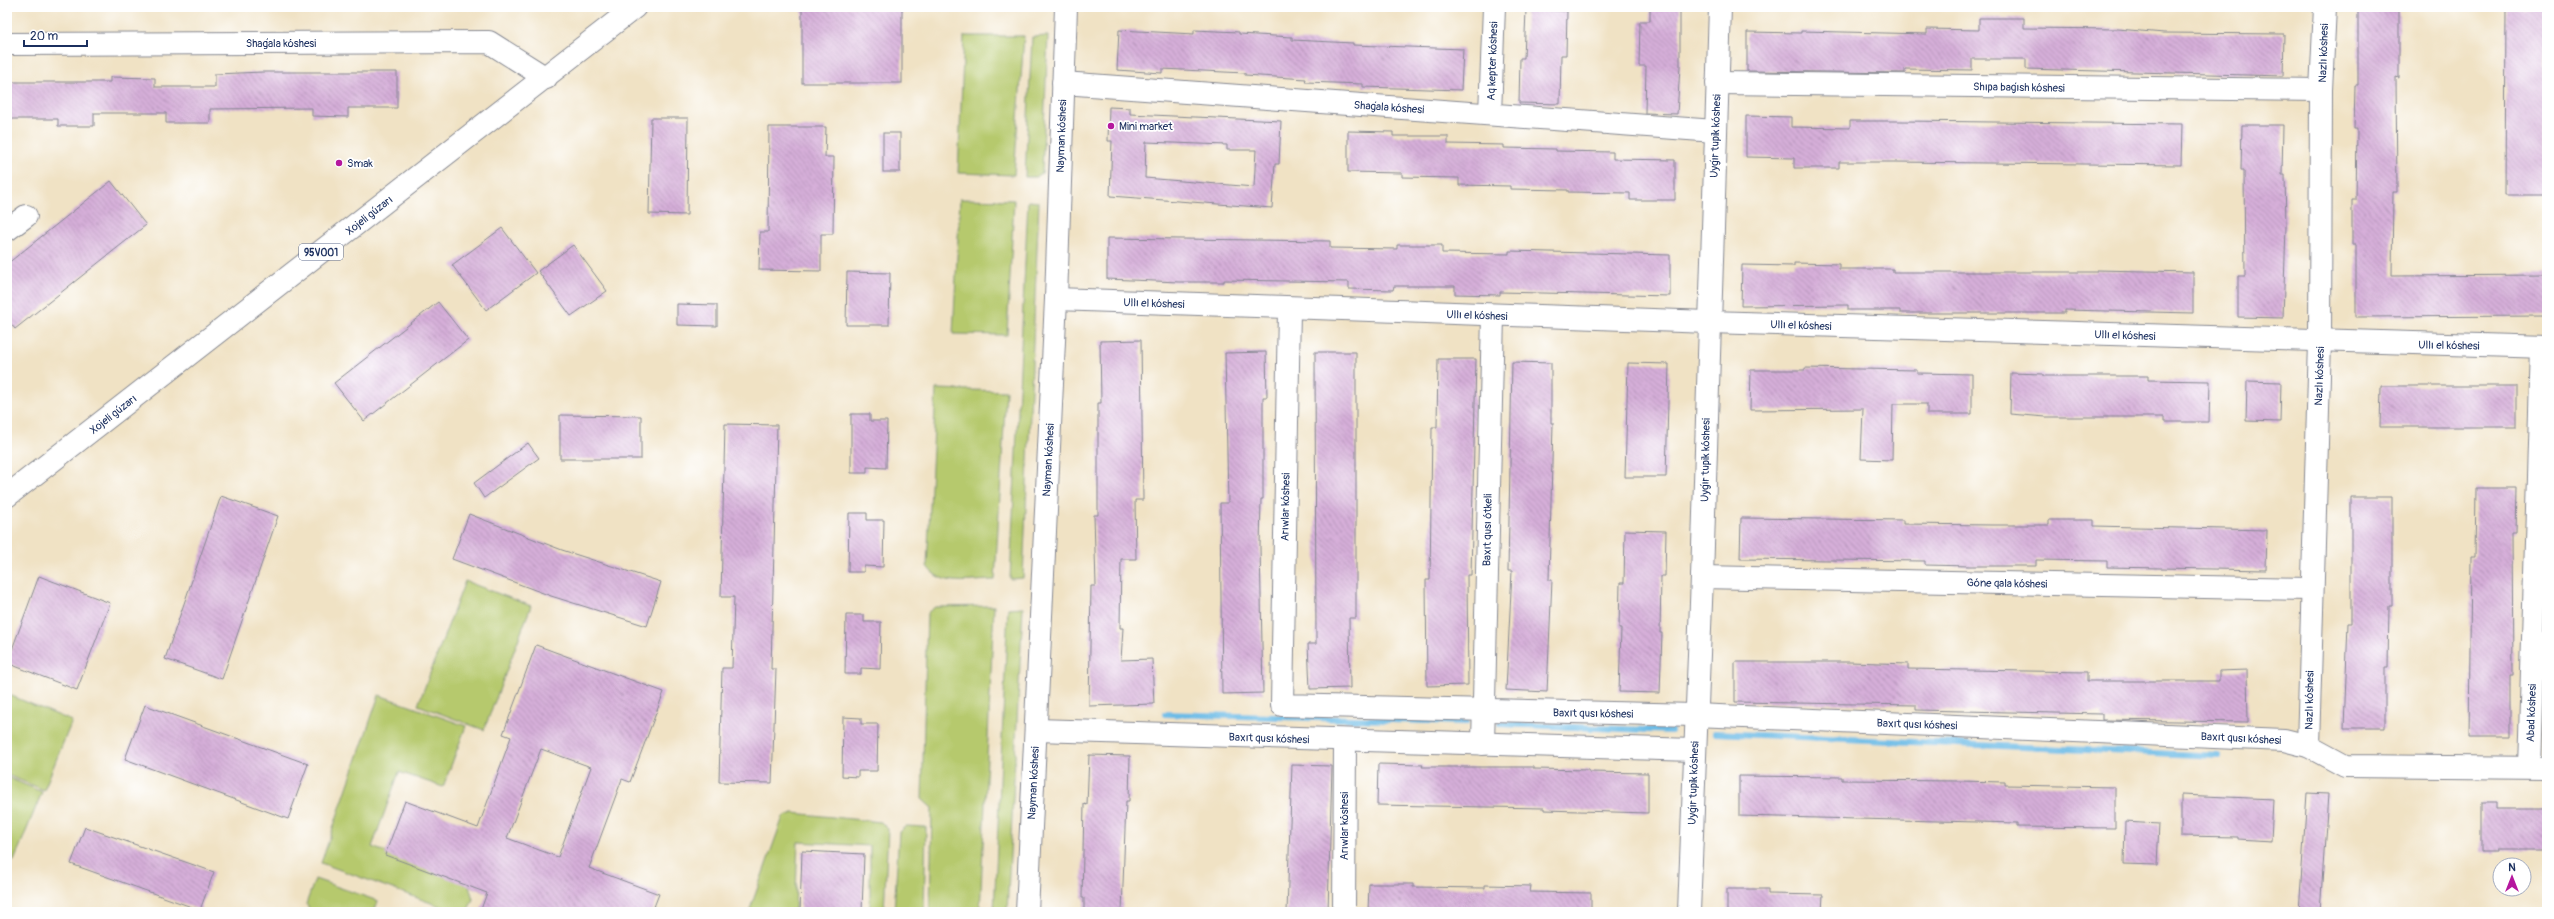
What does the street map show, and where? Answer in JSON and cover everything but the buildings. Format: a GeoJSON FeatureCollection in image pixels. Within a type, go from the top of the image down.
{"type":"FeatureCollection","features":[{"type":"Feature","properties":{"kind":"street","name":"Xojeli gúzarı"},"geometry":{"type":"LineString","coordinates":[[7,496],[546,78],[635,7]]}},
{"type":"Feature","properties":{"kind":"street","name":"Nayman kóshesi"},"geometry":{"type":"LineString","coordinates":[[1027,912],[1056,300],[1066,7]]}},
{"type":"Feature","properties":{"kind":"street","name":"Aq kepter kóshesi"},"geometry":{"type":"LineString","coordinates":[[1490,114],[1494,7]]}},
{"type":"Feature","properties":{"kind":"street","name":"Uyǵır tupik kóshesi"},"geometry":{"type":"LineString","coordinates":[[1689,912],[1695,715],[1702,576],[1720,7]]}},
{"type":"Feature","properties":{"kind":"street","name":"Nazlı kóshesi"},"geometry":{"type":"LineString","coordinates":[[2308,746],[2311,590],[2320,342],[2324,7]]}},
{"type":"Feature","properties":{"kind":"street","name":"Shaǵala kóshesi"},"geometry":{"type":"LineString","coordinates":[[7,44],[489,42],[546,78]]}},
{"type":"Feature","properties":{"kind":"street","name":"Shıpa baǵısh kóshesi"},"geometry":{"type":"LineString","coordinates":[[1717,83],[2322,90]]}},
{"type":"Feature","properties":{"kind":"street","name":"Shaǵala kóshesi"},"geometry":{"type":"LineString","coordinates":[[1063,84],[1715,131]]}},
{"type":"Feature","properties":{"kind":"street"},"geometry":{"type":"LineString","coordinates":[[7,230],[26,216]]}},
{"type":"Feature","properties":{"kind":"street","name":"Ullı el kóshesi"},"geometry":{"type":"LineString","coordinates":[[1056,300],[1289,309],[2320,342],[2544,347]]}},
{"type":"Feature","properties":{"kind":"street","name":"Arıwlar kóshesi"},"geometry":{"type":"LineString","coordinates":[[1282,705],[1289,309]]}},
{"type":"Feature","properties":{"kind":"street","name":"Baxıt qusı ótkeli"},"geometry":{"type":"LineString","coordinates":[[1482,744],[1493,315]]}},
{"type":"Feature","properties":{"kind":"street","name":"Abad kóshesi"},"geometry":{"type":"LineString","coordinates":[[2538,768],[2544,347]]}},
{"type":"Feature","properties":{"kind":"street","name":"Góne qala kóshesi"},"geometry":{"type":"LineString","coordinates":[[1702,576],[2311,590]]}},
{"type":"Feature","properties":{"kind":"street","name":"Baxıt qusı kóshesi"},"geometry":{"type":"LineString","coordinates":[[1282,705],[1695,715],[2284,740],[2308,746],[2345,766],[2538,768]]}},
{"type":"Feature","properties":{"kind":"street","name":"Baxıt qusı kóshesi"},"geometry":{"type":"LineString","coordinates":[[1036,730],[1345,741],[1694,750]]}},
{"type":"Feature","properties":{"kind":"street","name":"Arıwlar kóshesi"},"geometry":{"type":"LineString","coordinates":[[1344,912],[1345,741]]}},
{"type":"Feature","properties":{"kind":"green space"},"geometry":{"type":"Polygon","coordinates":[[[964,36],[1024,36],[1014,175],[958,173],[964,36]]]}},
{"type":"Feature","properties":{"kind":"green space"},"geometry":{"type":"Polygon","coordinates":[[[1048,36],[1042,173],[1036,177],[1025,177],[1032,37],[1048,36]]]}},
{"type":"Feature","properties":{"kind":"green space"},"geometry":{"type":"Polygon","coordinates":[[[960,199],[1014,200],[1007,335],[953,334],[960,199]]]}},
{"type":"Feature","properties":{"kind":"green space"},"geometry":{"type":"Polygon","coordinates":[[[1028,201],[1039,202],[1023,578],[1010,579],[1028,201]]]}},
{"type":"Feature","properties":{"kind":"green space"},"geometry":{"type":"Polygon","coordinates":[[[936,389],[1006,391],[995,580],[948,580],[933,573],[927,566],[936,389]]]}},
{"type":"Feature","properties":{"kind":"green space"},"geometry":{"type":"Polygon","coordinates":[[[465,581],[531,606],[484,730],[418,705],[465,581]]]}},
{"type":"Feature","properties":{"kind":"green space"},"geometry":{"type":"Polygon","coordinates":[[[994,606],[980,912],[930,912],[932,808],[922,799],[927,613],[935,607],[994,606]]]}},
{"type":"Feature","properties":{"kind":"green space"},"geometry":{"type":"Polygon","coordinates":[[[1023,607],[1007,912],[994,912],[1008,608],[1023,607]]]}},
{"type":"Feature","properties":{"kind":"green space"},"geometry":{"type":"Polygon","coordinates":[[[7,694],[72,721],[44,790],[7,775],[7,694]]]}},
{"type":"Feature","properties":{"kind":"green space"},"geometry":{"type":"Polygon","coordinates":[[[379,695],[466,726],[443,787],[399,772],[372,847],[468,883],[473,899],[467,912],[456,912],[321,863],[379,695]]]}},
{"type":"Feature","properties":{"kind":"green space"},"geometry":{"type":"Polygon","coordinates":[[[7,777],[42,792],[14,861],[7,858],[7,777]]]}},
{"type":"Feature","properties":{"kind":"green space"},"geometry":{"type":"Polygon","coordinates":[[[793,813],[881,822],[888,829],[884,912],[870,912],[870,846],[798,842],[795,912],[749,912],[783,817],[793,813]]]}},
{"type":"Feature","properties":{"kind":"green space"},"geometry":{"type":"Polygon","coordinates":[[[906,826],[926,827],[924,912],[894,912],[899,832],[906,826]]]}},
{"type":"Feature","properties":{"kind":"green space"},"geometry":{"type":"Polygon","coordinates":[[[315,879],[378,901],[374,912],[312,912],[306,904],[315,879]]]}},
{"type":"Feature","properties":{"kind":"waterway"},"geometry":{"type":"LineString","coordinates":[[1165,714],[1466,722]]}},
{"type":"Feature","properties":{"kind":"waterway"},"geometry":{"type":"LineString","coordinates":[[1500,724],[1671,731]]}},
{"type":"Feature","properties":{"kind":"waterway"},"geometry":{"type":"LineString","coordinates":[[1715,733],[2219,756]]}},
{"type":"Feature","properties":{"kind":"place","name":"Mini market"},"geometry":{"type":"Point","coordinates":[1111,126]}},
{"type":"Feature","properties":{"kind":"place","name":"Smak"},"geometry":{"type":"Point","coordinates":[339,163]}}]}
